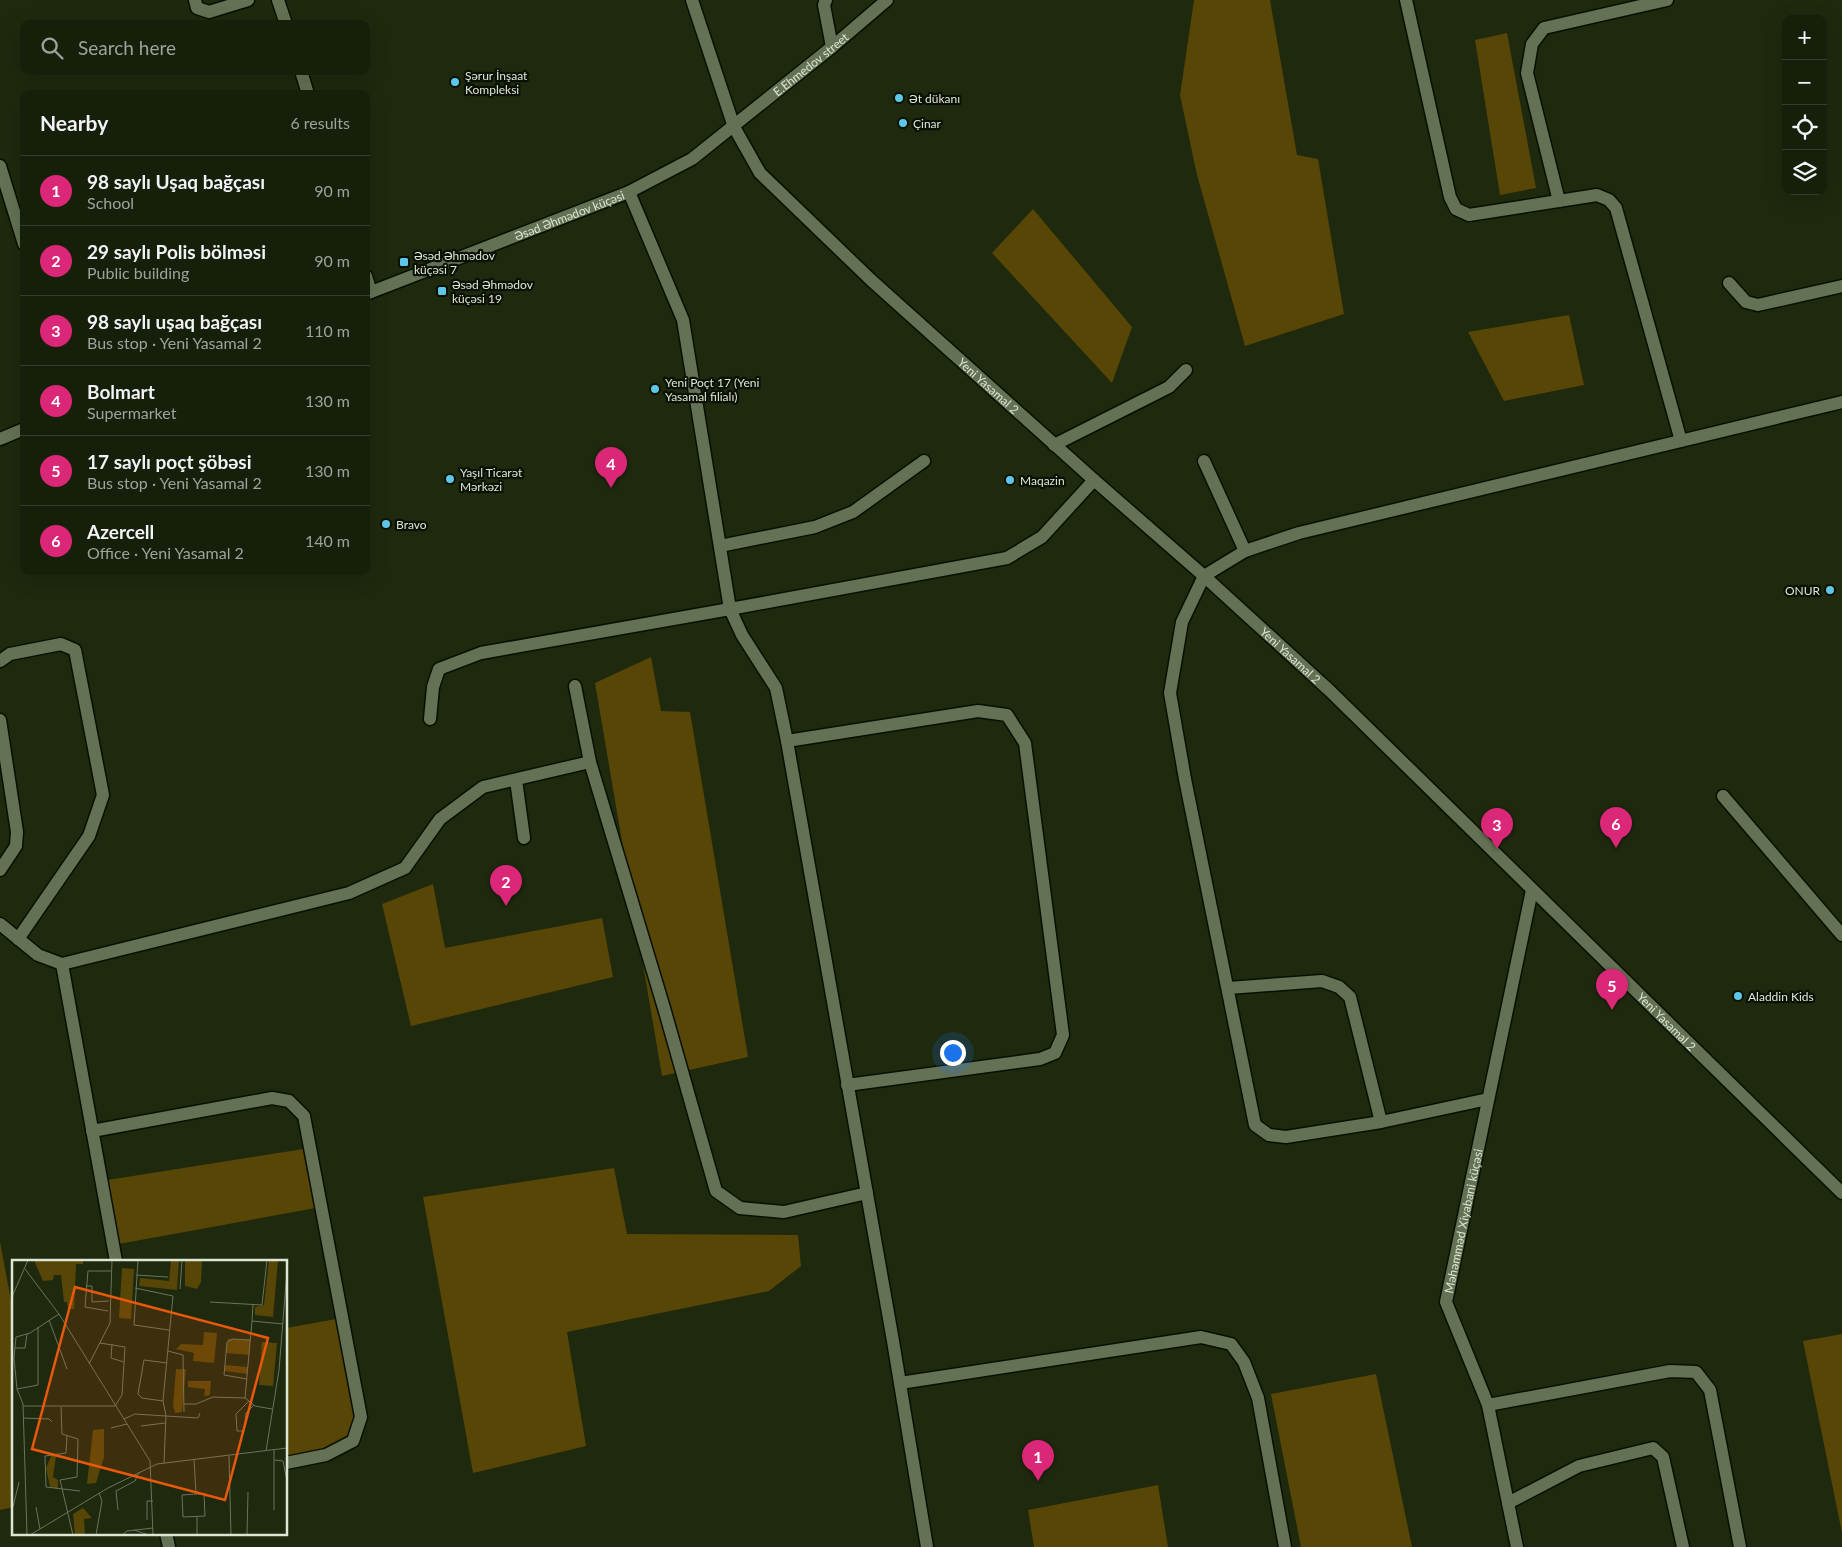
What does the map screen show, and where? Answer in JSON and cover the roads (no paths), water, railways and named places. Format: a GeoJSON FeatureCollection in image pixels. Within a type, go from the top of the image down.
{"type":"FeatureCollection","features":[{"type":"Feature","properties":{"kind":"street"},"geometry":{"type":"LineString","coordinates":[[195,0],[197,8],[209,12],[248,0]]}},
{"type":"Feature","properties":{"kind":"street"},"geometry":{"type":"LineString","coordinates":[[278,0],[285,20]]}},
{"type":"Feature","properties":{"kind":"street","name":"Yeni Yasamal 2"},"geometry":{"type":"LineString","coordinates":[[692,0],[734,127],[760,173],[871,280],[1204,576],[1330,691],[1842,1193]]}},
{"type":"Feature","properties":{"kind":"street"},"geometry":{"type":"LineString","coordinates":[[826,0],[824,5],[832,47]]}},
{"type":"Feature","properties":{"kind":"street","name":"E.Ehmedov street"},"geometry":{"type":"LineString","coordinates":[[734,127],[887,0]]}},
{"type":"Feature","properties":{"kind":"street"},"geometry":{"type":"LineString","coordinates":[[1406,0],[1450,197],[1456,209],[1469,215],[1597,195],[1609,200],[1616,208],[1681,441]]}},
{"type":"Feature","properties":{"kind":"street"},"geometry":{"type":"LineString","coordinates":[[1559,201],[1527,72],[1532,44],[1544,28],[1667,0]]}},
{"type":"Feature","properties":{"kind":"street"},"geometry":{"type":"LineString","coordinates":[[302,75],[307,90]]}},
{"type":"Feature","properties":{"kind":"street","name":"Əsəd Əhmədov küçəsi"},"geometry":{"type":"LineString","coordinates":[[370,293],[629,192],[692,159],[734,127]]}},
{"type":"Feature","properties":{"kind":"street"},"geometry":{"type":"LineString","coordinates":[[0,166],[20,231]]}},
{"type":"Feature","properties":{"kind":"street"},"geometry":{"type":"LineString","coordinates":[[629,192],[683,320],[730,609],[742,635],[776,688],[867,1193],[927,1547]]}},
{"type":"Feature","properties":{"kind":"street"},"geometry":{"type":"LineString","coordinates":[[1729,283],[1746,302],[1758,305],[1842,286]]}},
{"type":"Feature","properties":{"kind":"street"},"geometry":{"type":"LineString","coordinates":[[1054,444],[1169,387],[1186,370]]}},
{"type":"Feature","properties":{"kind":"street"},"geometry":{"type":"LineString","coordinates":[[1488,1099],[1381,1122],[1286,1137],[1269,1135],[1255,1125],[1185,779],[1170,693],[1182,622],[1204,576],[1245,551],[1299,533],[1842,402]]}},
{"type":"Feature","properties":{"kind":"street"},"geometry":{"type":"LineString","coordinates":[[0,439],[20,431]]}},
{"type":"Feature","properties":{"kind":"street"},"geometry":{"type":"LineString","coordinates":[[720,546],[815,527],[853,512],[924,461]]}},
{"type":"Feature","properties":{"kind":"street"},"geometry":{"type":"LineString","coordinates":[[1204,461],[1245,551]]}},
{"type":"Feature","properties":{"kind":"street"},"geometry":{"type":"LineString","coordinates":[[430,719],[433,687],[439,669],[481,653],[1007,558],[1042,537],[1094,480]]}},
{"type":"Feature","properties":{"kind":"street"},"geometry":{"type":"LineString","coordinates":[[0,661],[10,654],[61,644],[75,650],[103,795],[89,836],[18,939]]}},
{"type":"Feature","properties":{"kind":"street"},"geometry":{"type":"LineString","coordinates":[[575,686],[590,762],[716,1191],[740,1208],[784,1212],[867,1193]]}},
{"type":"Feature","properties":{"kind":"street"},"geometry":{"type":"LineString","coordinates":[[787,741],[978,711],[1007,715],[1025,743],[1063,1034],[1055,1053],[1040,1059],[848,1085]]}},
{"type":"Feature","properties":{"kind":"street"},"geometry":{"type":"LineString","coordinates":[[0,720],[17,832],[16,846],[0,870]]}},
{"type":"Feature","properties":{"kind":"street"},"geometry":{"type":"LineString","coordinates":[[0,924],[38,956],[62,964],[348,893],[405,868],[440,819],[483,788],[590,762]]}},
{"type":"Feature","properties":{"kind":"street"},"geometry":{"type":"LineString","coordinates":[[516,780],[524,838]]}},
{"type":"Feature","properties":{"kind":"street"},"geometry":{"type":"LineString","coordinates":[[1723,796],[1842,934]]}},
{"type":"Feature","properties":{"kind":"street","name":"Məhəmməd Xiyabani küçəsi"},"geometry":{"type":"LineString","coordinates":[[1517,1547],[1488,1405],[1446,1302],[1532,890]]}},
{"type":"Feature","properties":{"kind":"street"},"geometry":{"type":"LineString","coordinates":[[62,964],[116,1260]]}},
{"type":"Feature","properties":{"kind":"street"},"geometry":{"type":"LineString","coordinates":[[1228,988],[1322,981],[1339,987],[1350,997],[1381,1122]]}},
{"type":"Feature","properties":{"kind":"street"},"geometry":{"type":"LineString","coordinates":[[92,1131],[272,1098],[289,1101],[304,1116],[361,1416],[353,1441],[326,1455],[288,1463]]}},
{"type":"Feature","properties":{"kind":"street"},"geometry":{"type":"LineString","coordinates":[[900,1383],[1201,1337],[1231,1344],[1244,1362],[1258,1398],[1285,1547]]}},
{"type":"Feature","properties":{"kind":"street"},"geometry":{"type":"LineString","coordinates":[[1488,1405],[1670,1371],[1696,1372],[1710,1390],[1740,1547]]}},
{"type":"Feature","properties":{"kind":"street"},"geometry":{"type":"LineString","coordinates":[[1508,1503],[1579,1466],[1653,1448],[1663,1457],[1683,1547]]}},
{"type":"Feature","properties":{"kind":"street"},"geometry":{"type":"LineString","coordinates":[[166,1534],[169,1547]]}},
{"type":"Feature","properties":{"kind":"place","name":"Şərur İnşaat Kompleksi"},"geometry":{"type":"Point","coordinates":[455,82]}},
{"type":"Feature","properties":{"kind":"place","name":"Ət dükanı"},"geometry":{"type":"Point","coordinates":[899,98]}},
{"type":"Feature","properties":{"kind":"place","name":"Çinar"},"geometry":{"type":"Point","coordinates":[903,123]}},
{"type":"Feature","properties":{"kind":"place","name":"Əsəd Əhmədov küçəsi 7"},"geometry":{"type":"Point","coordinates":[404,262]}},
{"type":"Feature","properties":{"kind":"place","name":"Əsəd Əhmədov küçəsi 19"},"geometry":{"type":"Point","coordinates":[442,291]}},
{"type":"Feature","properties":{"kind":"place","name":"Yeni Poçt 17 (Yeni Yasamal filialı)"},"geometry":{"type":"Point","coordinates":[655,389]}},
{"type":"Feature","properties":{"kind":"place","name":"Yaşıl Ticarət Mərkəzi"},"geometry":{"type":"Point","coordinates":[450,479]}},
{"type":"Feature","properties":{"kind":"place","name":"Maqazin"},"geometry":{"type":"Point","coordinates":[1010,480]}},
{"type":"Feature","properties":{"kind":"place","name":"Bolmart"},"geometry":{"type":"Point","coordinates":[611,488]}},
{"type":"Feature","properties":{"kind":"place","name":"Bravo"},"geometry":{"type":"Point","coordinates":[386,524]}},
{"type":"Feature","properties":{"kind":"place","name":"ONUR"},"geometry":{"type":"Point","coordinates":[1830,590]}},
{"type":"Feature","properties":{"kind":"place","name":"Azercell"},"geometry":{"type":"Point","coordinates":[1616,848]}},
{"type":"Feature","properties":{"kind":"place","name":"98 saylı uşaq bağçası"},"geometry":{"type":"Point","coordinates":[1497,849]}},
{"type":"Feature","properties":{"kind":"place","name":"29 saylı Polis bölməsi"},"geometry":{"type":"Point","coordinates":[506,906]}},
{"type":"Feature","properties":{"kind":"place","name":"Aladdin Kids"},"geometry":{"type":"Point","coordinates":[1738,996]}},
{"type":"Feature","properties":{"kind":"place","name":"17 saylı poçt şöbəsi"},"geometry":{"type":"Point","coordinates":[1612,1010]}},
{"type":"Feature","properties":{"kind":"place","name":"98 saylı Uşaq bağçası"},"geometry":{"type":"Point","coordinates":[1038,1481]}}]}
